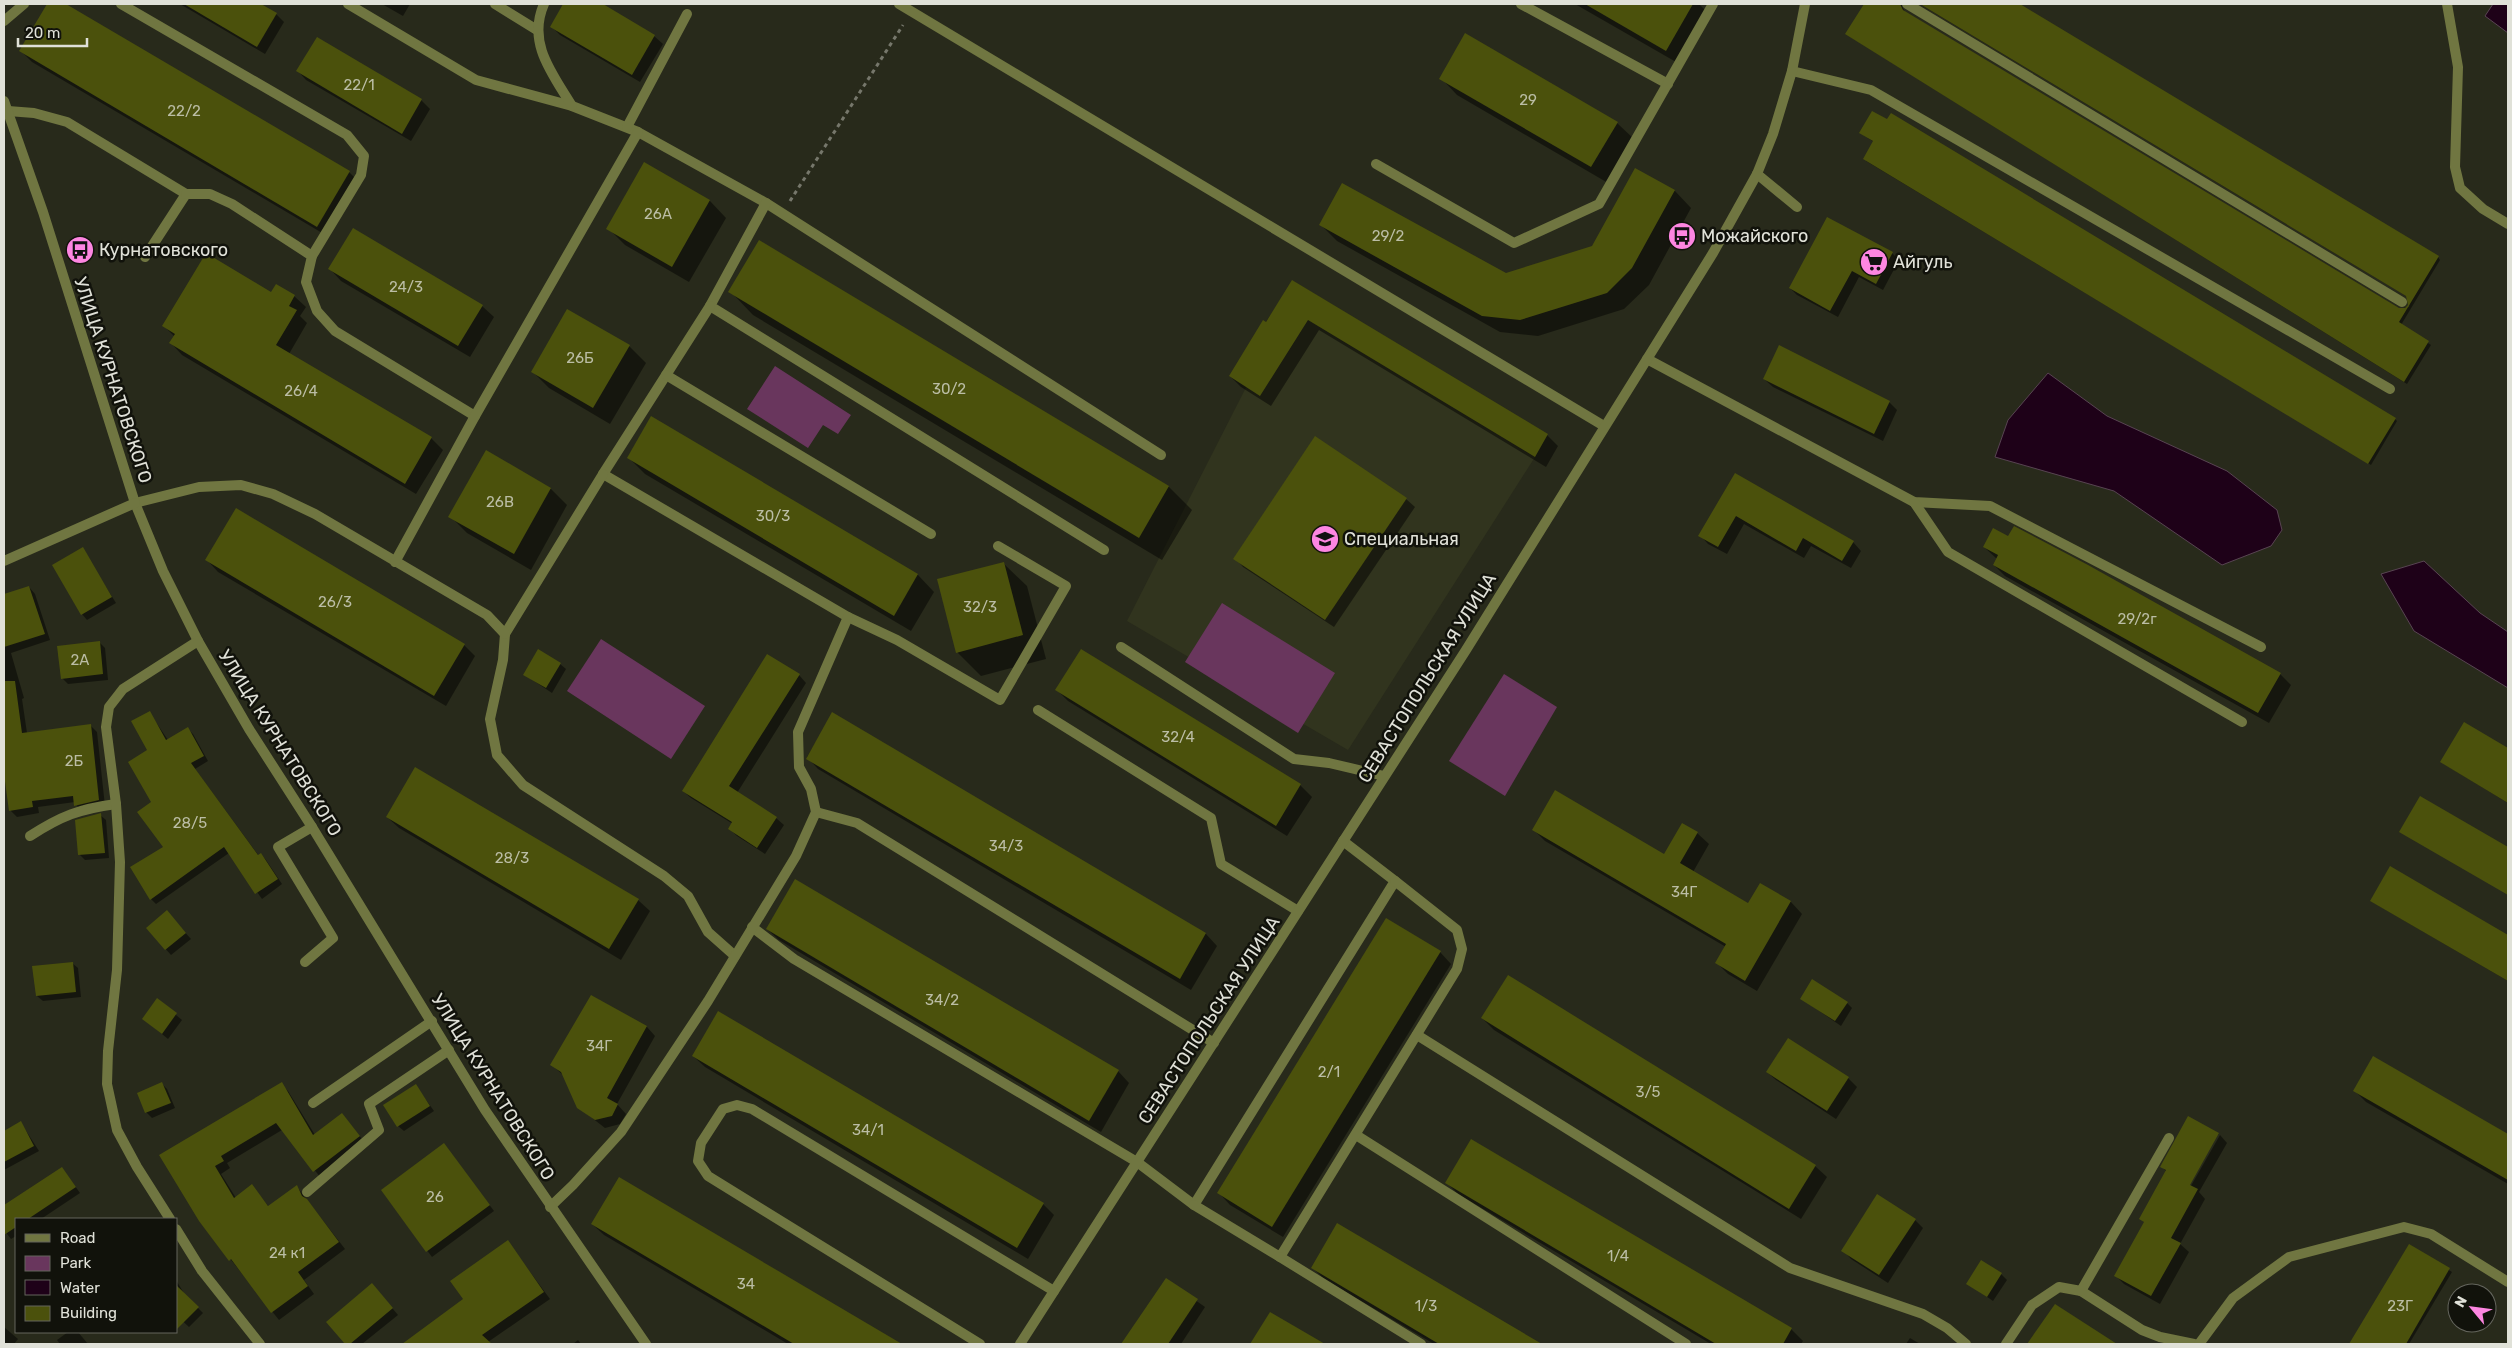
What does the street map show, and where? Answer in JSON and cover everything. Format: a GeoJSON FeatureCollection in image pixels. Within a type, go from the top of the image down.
{"type":"FeatureCollection","features":[{"type":"Feature","properties":{"kind":"street"},"geometry":{"type":"LineString","coordinates":[[4,21],[24,4]]}},
{"type":"Feature","properties":{"kind":"street"},"geometry":{"type":"LineString","coordinates":[[121,4],[347,135],[364,156],[361,175],[312,256],[306,282],[317,311],[335,331],[475,416]]}},
{"type":"Feature","properties":{"kind":"street"},"geometry":{"type":"LineString","coordinates":[[348,4],[476,80],[572,106],[628,127],[766,203],[1161,455]]}},
{"type":"Feature","properties":{"kind":"street"},"geometry":{"type":"LineString","coordinates":[[495,4],[537,30]]}},
{"type":"Feature","properties":{"kind":"street"},"geometry":{"type":"LineString","coordinates":[[544,4],[537,30],[540,46],[549,68],[572,106]]}},
{"type":"Feature","properties":{"kind":"street"},"geometry":{"type":"LineString","coordinates":[[898,4],[913,8],[1604,426]]}},
{"type":"Feature","properties":{"kind":"street"},"geometry":{"type":"LineString","coordinates":[[1521,4],[1668,84]]}},
{"type":"Feature","properties":{"kind":"street"},"geometry":{"type":"LineString","coordinates":[[1376,164],[1514,243],[1599,204],[1713,4]]}},
{"type":"Feature","properties":{"kind":"street","name":"СЕВАСТОПОЛЬСКАЯ УЛИЦА"},"geometry":{"type":"LineString","coordinates":[[1020,1344],[1466,650],[1713,254],[1757,174],[1773,134],[1792,72],[1805,4]]}},
{"type":"Feature","properties":{"kind":"street"},"geometry":{"type":"LineString","coordinates":[[1907,4],[2402,302]]}},
{"type":"Feature","properties":{"kind":"street"},"geometry":{"type":"LineString","coordinates":[[2447,4],[2458,67],[2455,167],[2460,188],[2483,208],[2508,224]]}},
{"type":"Feature","properties":{"kind":"street"},"geometry":{"type":"LineString","coordinates":[[628,127],[687,14]]}},
{"type":"Feature","properties":{"kind":"street"},"geometry":{"type":"LineString","coordinates":[[1792,72],[1871,90],[2390,389]]}},
{"type":"Feature","properties":{"kind":"street"},"geometry":{"type":"LineString","coordinates":[[6,106],[67,122],[186,194],[210,194],[232,204],[312,256]]}},
{"type":"Feature","properties":{"kind":"street","name":"УЛИЦА КУРНАТОВСКОГО"},"geometry":{"type":"LineString","coordinates":[[6,106],[135,503],[163,571],[198,641],[249,729],[312,826],[485,1110],[646,1344]]}},
{"type":"Feature","properties":{"kind":"street"},"geometry":{"type":"LineString","coordinates":[[395,562],[475,416],[638,132]]}},
{"type":"Feature","properties":{"kind":"street"},"geometry":{"type":"LineString","coordinates":[[1757,174],[1797,207]]}},
{"type":"Feature","properties":{"kind":"street"},"geometry":{"type":"LineString","coordinates":[[146,256],[186,194]]}},
{"type":"Feature","properties":{"kind":"street"},"geometry":{"type":"LineString","coordinates":[[735,956],[708,932],[688,896],[664,876],[523,785],[497,755],[490,719],[503,660],[505,634],[603,474],[710,306],[766,203]]}},
{"type":"Feature","properties":{"kind":"street"},"geometry":{"type":"LineString","coordinates":[[710,306],[1104,550]]}},
{"type":"Feature","properties":{"kind":"street"},"geometry":{"type":"LineString","coordinates":[[1647,359],[1914,502],[1990,506],[2261,647]]}},
{"type":"Feature","properties":{"kind":"street"},"geometry":{"type":"LineString","coordinates":[[666,375],[931,534]]}},
{"type":"Feature","properties":{"kind":"street"},"geometry":{"type":"LineString","coordinates":[[603,474],[848,617],[897,640],[1000,700],[1066,586],[998,546]]}},
{"type":"Feature","properties":{"kind":"street"},"geometry":{"type":"LineString","coordinates":[[4,561],[135,503],[199,486],[241,485],[273,494],[315,514],[487,615],[505,634]]}},
{"type":"Feature","properties":{"kind":"street"},"geometry":{"type":"LineString","coordinates":[[1914,502],[1948,552],[2242,722]]}},
{"type":"Feature","properties":{"kind":"street"},"geometry":{"type":"LineString","coordinates":[[550,1207],[573,1185],[621,1132],[698,1018],[796,856],[816,812],[811,789],[799,767],[798,732],[848,617]]}},
{"type":"Feature","properties":{"kind":"street"},"geometry":{"type":"LineString","coordinates":[[169,1218],[137,1167],[117,1130],[107,1084],[108,1051],[117,970],[120,862],[116,804],[106,727],[110,707],[123,689],[198,641]]}},
{"type":"Feature","properties":{"kind":"street"},"geometry":{"type":"LineString","coordinates":[[1121,647],[1294,759],[1328,763],[1384,776]]}},
{"type":"Feature","properties":{"kind":"street"},"geometry":{"type":"LineString","coordinates":[[1038,710],[1211,818],[1221,864],[1298,911]]}},
{"type":"Feature","properties":{"kind":"street"},"geometry":{"type":"LineString","coordinates":[[30,836],[58,818],[88,808],[116,804]]}},
{"type":"Feature","properties":{"kind":"street"},"geometry":{"type":"LineString","coordinates":[[816,812],[857,823],[1214,1043]]}},
{"type":"Feature","properties":{"kind":"street"},"geometry":{"type":"LineString","coordinates":[[305,962],[333,938],[278,847],[312,826]]}},
{"type":"Feature","properties":{"kind":"street"},"geometry":{"type":"LineString","coordinates":[[1280,1258],[1457,969],[1462,949],[1457,930],[1343,841]]}},
{"type":"Feature","properties":{"kind":"street"},"geometry":{"type":"LineString","coordinates":[[1194,1204],[1395,881]]}},
{"type":"Feature","properties":{"kind":"street"},"geometry":{"type":"LineString","coordinates":[[752,927],[794,959],[1137,1162],[1194,1204],[1421,1344]]}},
{"type":"Feature","properties":{"kind":"street"},"geometry":{"type":"LineString","coordinates":[[313,1103],[432,1022]]}},
{"type":"Feature","properties":{"kind":"street"},"geometry":{"type":"LineString","coordinates":[[1417,1035],[1790,1268],[1923,1314],[1947,1328],[1966,1344]]}},
{"type":"Feature","properties":{"kind":"street"},"geometry":{"type":"LineString","coordinates":[[308,1192],[379,1130],[369,1104],[449,1050]]}},
{"type":"Feature","properties":{"kind":"street"},"geometry":{"type":"LineString","coordinates":[[980,1344],[708,1176],[698,1161],[701,1143],[723,1109],[737,1105],[752,1109],[1054,1291]]}},
{"type":"Feature","properties":{"kind":"street"},"geometry":{"type":"LineString","coordinates":[[1356,1135],[1686,1344]]}},
{"type":"Feature","properties":{"kind":"street"},"geometry":{"type":"LineString","coordinates":[[2081,1291],[2169,1138]]}},
{"type":"Feature","properties":{"kind":"street"},"geometry":{"type":"LineString","coordinates":[[2199,1344],[2233,1298],[2289,1257],[2404,1227],[2431,1234],[2508,1282]]}},
{"type":"Feature","properties":{"kind":"street"},"geometry":{"type":"LineString","coordinates":[[178,1232],[202,1271],[260,1344]]}},
{"type":"Feature","properties":{"kind":"street"},"geometry":{"type":"LineString","coordinates":[[2006,1344],[2032,1305],[2059,1287],[2081,1291],[2162,1341],[2194,1344]]}},
{"type":"Feature","properties":{"kind":"path"},"geometry":{"type":"LineString","coordinates":[[782,214],[913,8]]}},
{"type":"Feature","properties":{"kind":"shaded area","name":"Специальная"},"geometry":{"type":"Polygon","coordinates":[[[1287,307],[1535,457],[1348,750],[1127,621],[1287,307]]]}},
{"type":"Feature","properties":{"kind":"green space"},"geometry":{"type":"Polygon","coordinates":[[[775,366],[851,415],[838,434],[823,425],[808,448],[747,409],[775,366]]]}},
{"type":"Feature","properties":{"kind":"green space"},"geometry":{"type":"Polygon","coordinates":[[[1222,603],[1335,673],[1298,733],[1185,662],[1222,603]]]}},
{"type":"Feature","properties":{"kind":"green space"},"geometry":{"type":"Polygon","coordinates":[[[601,639],[705,706],[671,759],[567,691],[601,639]]]}},
{"type":"Feature","properties":{"kind":"green space"},"geometry":{"type":"Polygon","coordinates":[[[1504,674],[1557,707],[1505,796],[1449,761],[1504,674]]]}},
{"type":"Feature","properties":{"kind":"water"},"geometry":{"type":"Polygon","coordinates":[[[2493,4],[2508,4],[2508,33],[2485,16],[2493,4]]]}},
{"type":"Feature","properties":{"kind":"water"},"geometry":{"type":"Polygon","coordinates":[[[2048,373],[2107,416],[2227,471],[2277,510],[2282,530],[2271,546],[2222,565],[2114,491],[1995,457],[2008,420],[2048,373]]]}},
{"type":"Feature","properties":{"kind":"water"},"geometry":{"type":"Polygon","coordinates":[[[2424,561],[2480,613],[2508,632],[2508,688],[2414,631],[2381,574],[2424,561]]]}},
{"type":"Feature","properties":{"kind":"building"},"geometry":{"type":"Polygon","coordinates":[[[47,4],[66,4],[350,171],[317,227],[19,51],[47,4]]]}},
{"type":"Feature","properties":{"kind":"building"},"geometry":{"type":"Polygon","coordinates":[[[184,4],[261,4],[277,13],[257,47],[184,4]]]}},
{"type":"Feature","properties":{"kind":"building"},"geometry":{"type":"Polygon","coordinates":[[[563,4],[603,4],[655,35],[632,75],[550,27],[563,4]]]}},
{"type":"Feature","properties":{"kind":"building"},"geometry":{"type":"Polygon","coordinates":[[[1585,4],[1693,4],[1666,51],[1585,4]]]}},
{"type":"Feature","properties":{"kind":"building"},"geometry":{"type":"Polygon","coordinates":[[[1864,4],[1900,4],[1903,10],[2399,308],[2405,308],[2408,305],[2406,296],[1920,4],[2020,4],[2439,256],[2399,322],[2429,341],[2404,382],[1845,34],[1864,4]]]}},
{"type":"Feature","properties":{"kind":"building"},"geometry":{"type":"Polygon","coordinates":[[[1465,33],[1618,122],[1591,167],[1439,79],[1465,33]]]}},
{"type":"Feature","properties":{"kind":"building"},"geometry":{"type":"Polygon","coordinates":[[[317,37],[422,99],[402,134],[296,71],[317,37]]]}},
{"type":"Feature","properties":{"kind":"building"},"geometry":{"type":"Polygon","coordinates":[[[1872,111],[1887,119],[1891,113],[2396,418],[2368,464],[1863,159],[1873,141],[1859,133],[1872,111]]]}},
{"type":"Feature","properties":{"kind":"building"},"geometry":{"type":"Polygon","coordinates":[[[644,162],[710,200],[672,267],[606,229],[644,162]]]}},
{"type":"Feature","properties":{"kind":"building"},"geometry":{"type":"Polygon","coordinates":[[[1635,168],[1675,190],[1632,268],[1607,293],[1520,320],[1482,316],[1319,225],[1342,183],[1506,273],[1592,246],[1635,168]]]}},
{"type":"Feature","properties":{"kind":"building"},"geometry":{"type":"Polygon","coordinates":[[[1827,217],[1893,252],[1876,284],[1852,271],[1830,311],[1789,288],[1827,217]]]}},
{"type":"Feature","properties":{"kind":"building"},"geometry":{"type":"Polygon","coordinates":[[[353,228],[483,305],[458,346],[328,269],[353,228]]]}},
{"type":"Feature","properties":{"kind":"building"},"geometry":{"type":"Polygon","coordinates":[[[759,240],[1169,486],[1139,538],[728,292],[759,240]]]}},
{"type":"Feature","properties":{"kind":"building"},"geometry":{"type":"Polygon","coordinates":[[[206,253],[271,292],[276,284],[295,295],[289,306],[297,310],[276,345],[432,437],[405,484],[169,343],[175,334],[162,326],[206,253]]]}},
{"type":"Feature","properties":{"kind":"building"},"geometry":{"type":"Polygon","coordinates":[[[1292,280],[1548,434],[1535,457],[1308,320],[1260,396],[1229,376],[1263,320],[1266,322],[1292,280]]]}},
{"type":"Feature","properties":{"kind":"building"},"geometry":{"type":"Polygon","coordinates":[[[567,309],[630,345],[593,408],[531,372],[567,309]]]}},
{"type":"Feature","properties":{"kind":"building"},"geometry":{"type":"Polygon","coordinates":[[[1779,345],[1890,401],[1874,434],[1763,379],[1779,345]]]}},
{"type":"Feature","properties":{"kind":"building"},"geometry":{"type":"Polygon","coordinates":[[[651,416],[918,574],[894,616],[627,458],[651,416]]]}},
{"type":"Feature","properties":{"kind":"building"},"geometry":{"type":"Polygon","coordinates":[[[1315,436],[1407,498],[1325,620],[1233,559],[1315,436]]]}},
{"type":"Feature","properties":{"kind":"building"},"geometry":{"type":"Polygon","coordinates":[[[486,450],[551,488],[514,554],[448,517],[486,450]]]}},
{"type":"Feature","properties":{"kind":"building"},"geometry":{"type":"Polygon","coordinates":[[[1735,473],[1854,541],[1842,561],[1803,538],[1796,551],[1736,516],[1718,547],[1698,536],[1735,473]]]}},
{"type":"Feature","properties":{"kind":"building"},"geometry":{"type":"Polygon","coordinates":[[[236,508],[465,644],[434,696],[205,560],[236,508]]]}},
{"type":"Feature","properties":{"kind":"building"},"geometry":{"type":"Polygon","coordinates":[[[2014,526],[2088,565],[2281,673],[2258,713],[1993,565],[1998,555],[1983,547],[1993,528],[2008,536],[2014,526]]]}},
{"type":"Feature","properties":{"kind":"building"},"geometry":{"type":"Polygon","coordinates":[[[83,547],[112,597],[81,615],[52,565],[83,547]]]}},
{"type":"Feature","properties":{"kind":"building"},"geometry":{"type":"Polygon","coordinates":[[[1004,562],[1023,635],[956,653],[937,579],[1004,562]]]}},
{"type":"Feature","properties":{"kind":"building"},"geometry":{"type":"Polygon","coordinates":[[[29,586],[45,634],[4,647],[4,594],[29,586]]]}},
{"type":"Feature","properties":{"kind":"building"},"geometry":{"type":"Polygon","coordinates":[[[100,641],[103,674],[61,679],[57,646],[100,641]]]}},
{"type":"Feature","properties":{"kind":"building"},"geometry":{"type":"Polygon","coordinates":[[[538,649],[561,663],[546,688],[523,675],[538,649]]]}},
{"type":"Feature","properties":{"kind":"building"},"geometry":{"type":"Polygon","coordinates":[[[1081,649],[1301,784],[1276,826],[1055,690],[1081,649]]]}},
{"type":"Feature","properties":{"kind":"building"},"geometry":{"type":"Polygon","coordinates":[[[767,654],[800,674],[729,786],[777,817],[757,848],[728,829],[732,822],[682,791],[767,654]]]}},
{"type":"Feature","properties":{"kind":"building"},"geometry":{"type":"Polygon","coordinates":[[[4,681],[15,681],[22,733],[91,724],[99,800],[74,806],[73,796],[32,801],[33,807],[9,811],[4,774],[4,681]]]}},
{"type":"Feature","properties":{"kind":"building"},"geometry":{"type":"Polygon","coordinates":[[[150,711],[166,740],[188,727],[204,756],[191,763],[258,855],[261,853],[278,879],[255,894],[224,847],[150,900],[130,867],[163,847],[137,812],[151,802],[128,762],[147,750],[131,721],[150,711]]]}},
{"type":"Feature","properties":{"kind":"building"},"geometry":{"type":"Polygon","coordinates":[[[832,712],[1206,933],[1180,979],[806,759],[832,712]]]}},
{"type":"Feature","properties":{"kind":"building"},"geometry":{"type":"Polygon","coordinates":[[[2464,722],[2508,748],[2508,803],[2440,762],[2464,722]]]}},
{"type":"Feature","properties":{"kind":"building"},"geometry":{"type":"Polygon","coordinates":[[[415,767],[639,899],[609,949],[386,817],[415,767]]]}},
{"type":"Feature","properties":{"kind":"building"},"geometry":{"type":"Polygon","coordinates":[[[1555,790],[1664,854],[1682,823],[1698,832],[1680,863],[1748,903],[1760,883],[1791,901],[1745,981],[1715,963],[1726,944],[1532,830],[1555,790]]]}},
{"type":"Feature","properties":{"kind":"building"},"geometry":{"type":"Polygon","coordinates":[[[2420,796],[2508,847],[2508,895],[2399,832],[2420,796]]]}},
{"type":"Feature","properties":{"kind":"building"},"geometry":{"type":"Polygon","coordinates":[[[101,813],[105,853],[78,855],[75,820],[101,813]]]}},
{"type":"Feature","properties":{"kind":"building"},"geometry":{"type":"Polygon","coordinates":[[[2390,866],[2508,935],[2508,981],[2370,901],[2390,866]]]}},
{"type":"Feature","properties":{"kind":"building"},"geometry":{"type":"Polygon","coordinates":[[[795,879],[1119,1070],[1089,1121],[766,929],[795,879]]]}},
{"type":"Feature","properties":{"kind":"building"},"geometry":{"type":"Polygon","coordinates":[[[167,910],[186,933],[165,950],[146,928],[167,910]]]}},
{"type":"Feature","properties":{"kind":"building"},"geometry":{"type":"Polygon","coordinates":[[[1386,918],[1441,951],[1272,1227],[1217,1193],[1386,918]]]}},
{"type":"Feature","properties":{"kind":"building"},"geometry":{"type":"Polygon","coordinates":[[[73,962],[76,992],[36,996],[32,966],[73,962]]]}},
{"type":"Feature","properties":{"kind":"building"},"geometry":{"type":"Polygon","coordinates":[[[1508,975],[1816,1165],[1789,1209],[1481,1018],[1508,975]]]}},
{"type":"Feature","properties":{"kind":"building"},"geometry":{"type":"Polygon","coordinates":[[[1812,979],[1848,1002],[1835,1021],[1800,999],[1812,979]]]}},
{"type":"Feature","properties":{"kind":"building"},"geometry":{"type":"Polygon","coordinates":[[[591,995],[647,1026],[607,1098],[618,1104],[612,1116],[595,1120],[577,1108],[561,1072],[550,1065],[591,995]]]}},
{"type":"Feature","properties":{"kind":"building"},"geometry":{"type":"Polygon","coordinates":[[[157,998],[177,1013],[162,1034],[142,1019],[157,998]]]}},
{"type":"Feature","properties":{"kind":"building"},"geometry":{"type":"Polygon","coordinates":[[[718,1011],[1044,1203],[1017,1248],[692,1056],[718,1011]]]}},
{"type":"Feature","properties":{"kind":"building"},"geometry":{"type":"Polygon","coordinates":[[[1788,1038],[1849,1077],[1827,1111],[1766,1072],[1788,1038]]]}},
{"type":"Feature","properties":{"kind":"building"},"geometry":{"type":"Polygon","coordinates":[[[2373,1056],[2508,1134],[2508,1180],[2353,1091],[2373,1056]]]}},
{"type":"Feature","properties":{"kind":"building"},"geometry":{"type":"Polygon","coordinates":[[[162,1082],[171,1103],[145,1113],[137,1093],[162,1082]]]}},
{"type":"Feature","properties":{"kind":"building"},"geometry":{"type":"Polygon","coordinates":[[[282,1082],[313,1135],[342,1113],[360,1136],[313,1172],[276,1123],[221,1156],[224,1161],[215,1166],[234,1198],[252,1184],[268,1206],[297,1185],[302,1196],[307,1199],[339,1242],[298,1272],[308,1286],[271,1313],[231,1259],[229,1261],[199,1221],[159,1155],[282,1082]]]}},
{"type":"Feature","properties":{"kind":"building"},"geometry":{"type":"Polygon","coordinates":[[[416,1084],[430,1106],[397,1127],[383,1105],[416,1084]]]}},
{"type":"Feature","properties":{"kind":"building"},"geometry":{"type":"Polygon","coordinates":[[[2188,1116],[2219,1133],[2190,1185],[2198,1189],[2171,1238],[2181,1243],[2151,1296],[2114,1276],[2144,1222],[2139,1219],[2166,1170],[2160,1167],[2188,1116]]]}},
{"type":"Feature","properties":{"kind":"building"},"geometry":{"type":"Polygon","coordinates":[[[21,1121],[34,1146],[4,1162],[4,1131],[21,1121]]]}},
{"type":"Feature","properties":{"kind":"building"},"geometry":{"type":"Polygon","coordinates":[[[1471,1139],[1792,1328],[1783,1344],[1716,1344],[1445,1183],[1471,1139]]]}},
{"type":"Feature","properties":{"kind":"building"},"geometry":{"type":"Polygon","coordinates":[[[444,1143],[490,1205],[426,1252],[381,1190],[444,1143]]]}},
{"type":"Feature","properties":{"kind":"building"},"geometry":{"type":"Polygon","coordinates":[[[62,1167],[76,1187],[30,1218],[15,1218],[15,1228],[4,1235],[4,1205],[62,1167]]]}},
{"type":"Feature","properties":{"kind":"building"},"geometry":{"type":"Polygon","coordinates":[[[619,1177],[902,1344],[794,1344],[591,1224],[619,1177]]]}},
{"type":"Feature","properties":{"kind":"building"},"geometry":{"type":"Polygon","coordinates":[[[1877,1194],[1916,1219],[1879,1275],[1841,1251],[1877,1194]]]}},
{"type":"Feature","properties":{"kind":"building"},"geometry":{"type":"Polygon","coordinates":[[[1337,1223],[1542,1344],[1439,1344],[1311,1268],[1337,1223]]]}},
{"type":"Feature","properties":{"kind":"building"},"geometry":{"type":"Polygon","coordinates":[[[508,1240],[544,1292],[482,1335],[492,1344],[402,1344],[463,1299],[450,1281],[508,1240]]]}},
{"type":"Feature","properties":{"kind":"building"},"geometry":{"type":"Polygon","coordinates":[[[2409,1244],[2450,1268],[2406,1344],[2349,1344],[2409,1244]]]}},
{"type":"Feature","properties":{"kind":"building"},"geometry":{"type":"Polygon","coordinates":[[[1981,1260],[2002,1273],[1987,1297],[1966,1284],[1981,1260]]]}},
{"type":"Feature","properties":{"kind":"building"},"geometry":{"type":"Polygon","coordinates":[[[1166,1278],[1198,1299],[1168,1344],[1121,1344],[1166,1278]]]}},
{"type":"Feature","properties":{"kind":"building"},"geometry":{"type":"Polygon","coordinates":[[[372,1283],[393,1308],[350,1344],[345,1344],[326,1322],[372,1283]]]}},
{"type":"Feature","properties":{"kind":"building"},"geometry":{"type":"Polygon","coordinates":[[[178,1287],[199,1307],[178,1328],[178,1287]]]}},
{"type":"Feature","properties":{"kind":"building"},"geometry":{"type":"Polygon","coordinates":[[[2055,1304],[2117,1344],[2027,1344],[2055,1304]]]}},
{"type":"Feature","properties":{"kind":"building"},"geometry":{"type":"Polygon","coordinates":[[[1270,1312],[1325,1344],[1250,1344],[1270,1312]]]}},
{"type":"Feature","properties":{"kind":"place","name":"Можайского"},"geometry":{"type":"Point","coordinates":[1682,236]}},
{"type":"Feature","properties":{"kind":"place","name":"Курнатовского"},"geometry":{"type":"Point","coordinates":[80,250]}},
{"type":"Feature","properties":{"kind":"place","name":"Айгуль"},"geometry":{"type":"Point","coordinates":[1874,262]}},
{"type":"Feature","properties":{"kind":"place","name":"Специальная"},"geometry":{"type":"Point","coordinates":[1325,539]}}]}
